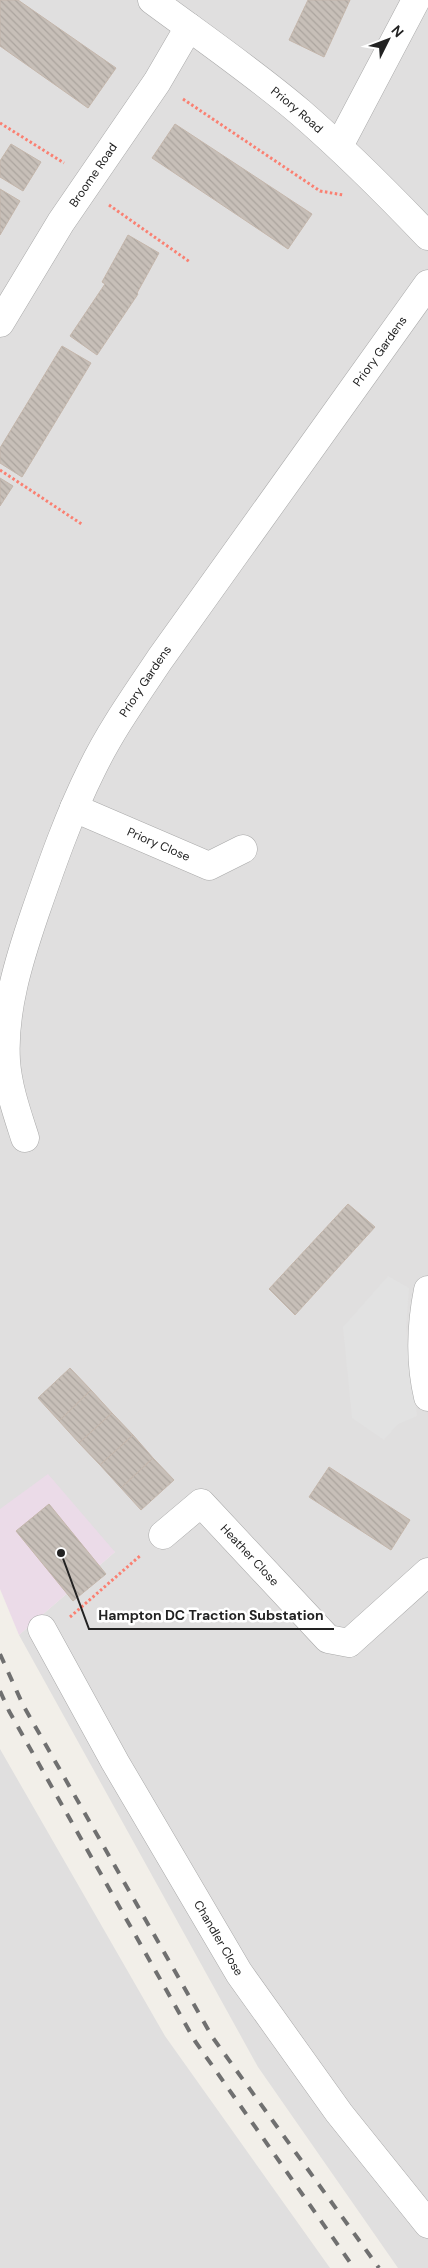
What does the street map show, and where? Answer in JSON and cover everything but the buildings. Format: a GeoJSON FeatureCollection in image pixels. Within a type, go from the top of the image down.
{"type":"FeatureCollection","features":[{"type":"Feature","properties":{"kind":"street","name":"Priory Road"},"geometry":{"type":"LineString","coordinates":[[152,0],[274,91],[373,178],[428,236]]}},
{"type":"Feature","properties":{"kind":"street"},"geometry":{"type":"LineString","coordinates":[[338,146],[416,0]]}},
{"type":"Feature","properties":{"kind":"street","name":"Broome Road"},"geometry":{"type":"LineString","coordinates":[[0,323],[87,184],[157,82],[189,27]]}},
{"type":"Feature","properties":{"kind":"street","name":"Priory Gardens"},"geometry":{"type":"LineString","coordinates":[[25,1138],[15,1107],[6,1060],[11,999],[29,932],[74,808],[108,739],[144,682],[428,284]]}},
{"type":"Feature","properties":{"kind":"street","name":"Priory Close"},"geometry":{"type":"LineString","coordinates":[[74,808],[209,866],[243,849]]}},
{"type":"Feature","properties":{"kind":"street"},"geometry":{"type":"LineString","coordinates":[[428,1290],[422,1327],[423,1359],[428,1397]]}},
{"type":"Feature","properties":{"kind":"street","name":"Heather Close"},"geometry":{"type":"LineString","coordinates":[[163,1535],[201,1502],[328,1639],[349,1643],[428,1572]]}},
{"type":"Feature","properties":{"kind":"street","name":"Chandler Close"},"geometry":{"type":"LineString","coordinates":[[45,1633],[115,1762],[239,1973],[344,2120],[428,2224]]}},
{"type":"Feature","properties":{"kind":"path"},"geometry":{"type":"LineString","coordinates":[[157,82],[320,191],[349,196]]}},
{"type":"Feature","properties":{"kind":"path"},"geometry":{"type":"LineString","coordinates":[[0,123],[87,184],[190,262]]}},
{"type":"Feature","properties":{"kind":"path"},"geometry":{"type":"LineString","coordinates":[[0,470],[83,525]]}},
{"type":"Feature","properties":{"kind":"path"},"geometry":{"type":"LineString","coordinates":[[45,1633],[163,1535]]}},
{"type":"Feature","properties":{"kind":"shaded area"},"geometry":{"type":"Polygon","coordinates":[[[0,0],[428,0],[428,2268],[398,2268],[258,2067],[19,1635],[115,1552],[0,1509],[0,0]]]}},
{"type":"Feature","properties":{"kind":"shaded area"},"geometry":{"type":"Polygon","coordinates":[[[388,1276],[409,1288],[406,1328],[417,1416],[398,1424],[384,1440],[352,1418],[343,1327],[388,1276]]]}},
{"type":"Feature","properties":{"kind":"shaded area"},"geometry":{"type":"Polygon","coordinates":[[[48,1474],[115,1552],[19,1635],[0,1589],[0,1509],[48,1474]]]}},
{"type":"Feature","properties":{"kind":"shaded area"},"geometry":{"type":"Polygon","coordinates":[[[0,1749],[165,2036],[330,2268],[0,2268],[0,1749]]]}},
{"type":"Feature","properties":{"kind":"railway"},"geometry":{"type":"LineString","coordinates":[[0,1654],[23,1705],[213,2038],[379,2268]]}},
{"type":"Feature","properties":{"kind":"railway"},"geometry":{"type":"LineString","coordinates":[[0,1691],[9,1711],[195,2041],[354,2268]]}},
{"type":"Feature","properties":{"kind":"place","name":"Hampton DC Traction Substation"},"geometry":{"type":"Point","coordinates":[61,1553]}}]}
